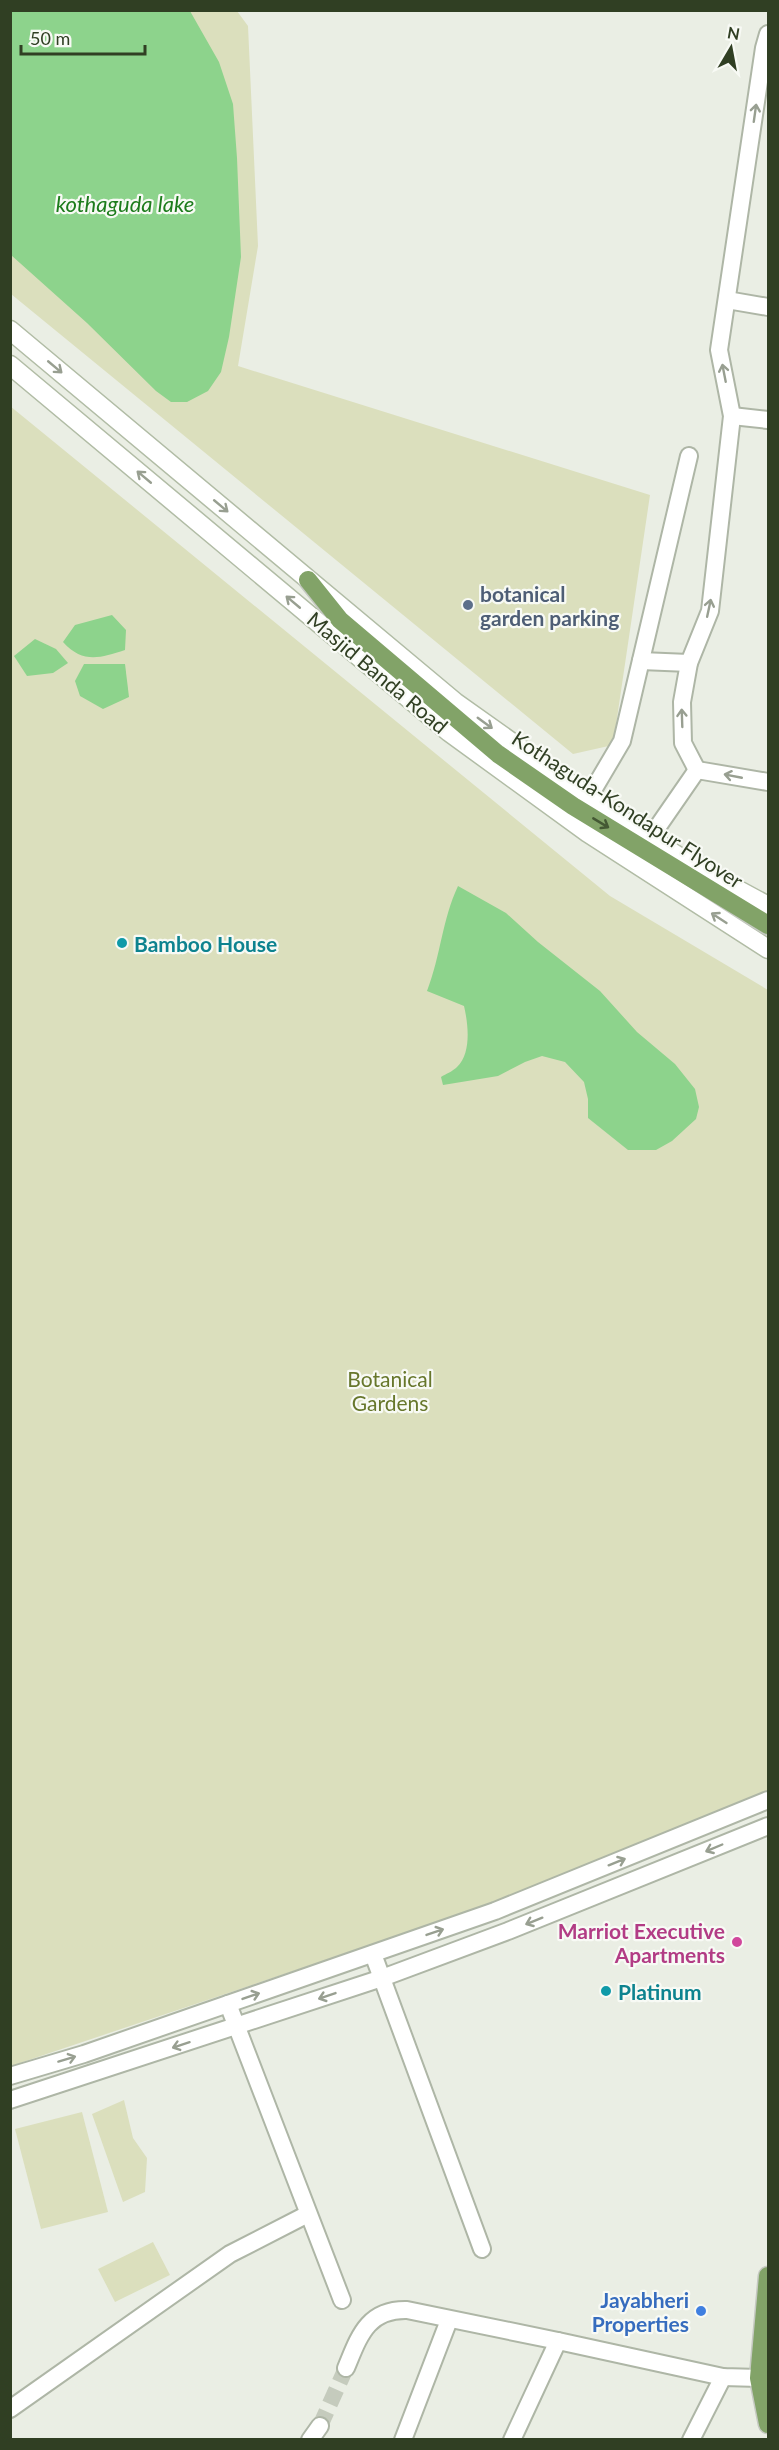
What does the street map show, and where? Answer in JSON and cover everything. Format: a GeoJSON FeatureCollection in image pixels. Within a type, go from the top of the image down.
{"type":"FeatureCollection","features":[{"type":"Feature","properties":{"kind":"main road","name":"Masjid Banda Road"},"geometry":{"type":"LineString","coordinates":[[10,330],[455,702],[650,838],[692,865],[768,906]]}},
{"type":"Feature","properties":{"kind":"main road","name":"Masjid Banda Road"},"geometry":{"type":"LineString","coordinates":[[10,365],[449,732],[588,833],[768,949]]}},
{"type":"Feature","properties":{"kind":"main road","name":"Kothaguda-Kondapur Flyover"},"geometry":{"type":"LineString","coordinates":[[308,580],[340,620],[498,754],[573,806],[768,926]]}},
{"type":"Feature","properties":{"kind":"main road"},"geometry":{"type":"LineString","coordinates":[[768,2276],[759,2378],[768,2424]]}},
{"type":"Feature","properties":{"kind":"street"},"geometry":{"type":"LineString","coordinates":[[698,770],[683,743],[682,702],[689,663],[710,611],[732,416],[719,350],[764,48],[768,34]]}},
{"type":"Feature","properties":{"kind":"street"},"geometry":{"type":"LineString","coordinates":[[727,300],[768,307]]}},
{"type":"Feature","properties":{"kind":"street"},"geometry":{"type":"LineString","coordinates":[[732,416],[768,420]]}},
{"type":"Feature","properties":{"kind":"street"},"geometry":{"type":"LineString","coordinates":[[589,797],[622,741],[688,456]]}},
{"type":"Feature","properties":{"kind":"street"},"geometry":{"type":"LineString","coordinates":[[640,661],[689,663]]}},
{"type":"Feature","properties":{"kind":"street"},"geometry":{"type":"LineString","coordinates":[[698,770],[768,782]]}},
{"type":"Feature","properties":{"kind":"street"},"geometry":{"type":"LineString","coordinates":[[650,838],[698,770]]}},
{"type":"Feature","properties":{"kind":"street"},"geometry":{"type":"LineString","coordinates":[[10,2076],[84,2054],[502,1909],[768,1800]]}},
{"type":"Feature","properties":{"kind":"street"},"geometry":{"type":"LineString","coordinates":[[10,2100],[382,1978],[508,1931],[768,1826]]}},
{"type":"Feature","properties":{"kind":"street"},"geometry":{"type":"LineString","coordinates":[[373,1954],[482,2249]]}},
{"type":"Feature","properties":{"kind":"street"},"geometry":{"type":"LineString","coordinates":[[228,2004],[342,2300]]}},
{"type":"Feature","properties":{"kind":"street"},"geometry":{"type":"LineString","coordinates":[[11,2406],[230,2253],[308,2214]]}},
{"type":"Feature","properties":{"kind":"street"},"geometry":{"type":"LineString","coordinates":[[346,2368],[360,2336],[370,2322],[393,2309],[558,2341],[723,2377],[759,2378]]}},
{"type":"Feature","properties":{"kind":"street"},"geometry":{"type":"LineString","coordinates":[[403,2439],[449,2320]]}},
{"type":"Feature","properties":{"kind":"street"},"geometry":{"type":"LineString","coordinates":[[512,2439],[558,2341]]}},
{"type":"Feature","properties":{"kind":"street"},"geometry":{"type":"LineString","coordinates":[[691,2439],[723,2377]]}},
{"type":"Feature","properties":{"kind":"green space"},"geometry":{"type":"Polygon","coordinates":[[[10,11],[237,11],[248,26],[258,246],[238,366],[650,495],[613,745],[573,754],[11,294],[10,11]]]}},
{"type":"Feature","properties":{"kind":"green space","name":"Botanical Gardens"},"geometry":{"type":"Polygon","coordinates":[[[10,406],[610,896],[768,990],[768,1790],[499,1902],[11,2066],[10,406]]]}},
{"type":"Feature","properties":{"kind":"green space"},"geometry":{"type":"Polygon","coordinates":[[[124,2100],[133,2138],[147,2158],[145,2192],[123,2202],[92,2114],[124,2100]]]}},
{"type":"Feature","properties":{"kind":"green space"},"geometry":{"type":"Polygon","coordinates":[[[82,2112],[108,2212],[41,2229],[15,2129],[82,2112]]]}},
{"type":"Feature","properties":{"kind":"green space"},"geometry":{"type":"Polygon","coordinates":[[[153,2242],[170,2275],[115,2302],[98,2269],[153,2242]]]}},
{"type":"Feature","properties":{"kind":"water","name":"kothaguda lake"},"geometry":{"type":"Polygon","coordinates":[[[10,11],[190,11],[219,62],[233,104],[241,257],[229,337],[221,372],[208,391],[187,402],[171,402],[156,391],[87,323],[11,255],[10,11]]]}},
{"type":"Feature","properties":{"kind":"water"},"geometry":{"type":"Polygon","coordinates":[[[112,615],[126,630],[125,650],[92,657],[78,654],[63,642],[75,625],[112,615]]]}},
{"type":"Feature","properties":{"kind":"water"},"geometry":{"type":"Polygon","coordinates":[[[35,639],[56,649],[68,663],[53,673],[27,676],[14,656],[35,639]]]}},
{"type":"Feature","properties":{"kind":"water"},"geometry":{"type":"Polygon","coordinates":[[[84,664],[125,664],[129,697],[103,709],[80,696],[75,681],[84,664]]]}},
{"type":"Feature","properties":{"kind":"water"},"geometry":{"type":"Polygon","coordinates":[[[458,886],[506,913],[538,942],[600,991],[637,1032],[675,1064],[695,1089],[699,1107],[696,1119],[672,1141],[656,1150],[628,1150],[588,1118],[588,1099],[584,1082],[565,1062],[542,1056],[498,1076],[443,1085],[441,1077],[457,1067],[465,1054],[468,1038],[464,1006],[427,991],[448,912],[458,886]]]}},
{"type":"Feature","properties":{"kind":"tunnel"},"geometry":{"type":"LineString","coordinates":[[320,2426],[346,2368]]}},
{"type":"Feature","properties":{"kind":"place","name":"botanical garden parking"},"geometry":{"type":"Point","coordinates":[468,605]}},
{"type":"Feature","properties":{"kind":"place","name":"Bamboo House"},"geometry":{"type":"Point","coordinates":[122,943]}},
{"type":"Feature","properties":{"kind":"place","name":"Marriot Executive Apartments"},"geometry":{"type":"Point","coordinates":[737,1942]}},
{"type":"Feature","properties":{"kind":"place","name":"Platinum"},"geometry":{"type":"Point","coordinates":[606,1991]}},
{"type":"Feature","properties":{"kind":"place","name":"Jayabheri Properties"},"geometry":{"type":"Point","coordinates":[701,2311]}}]}
